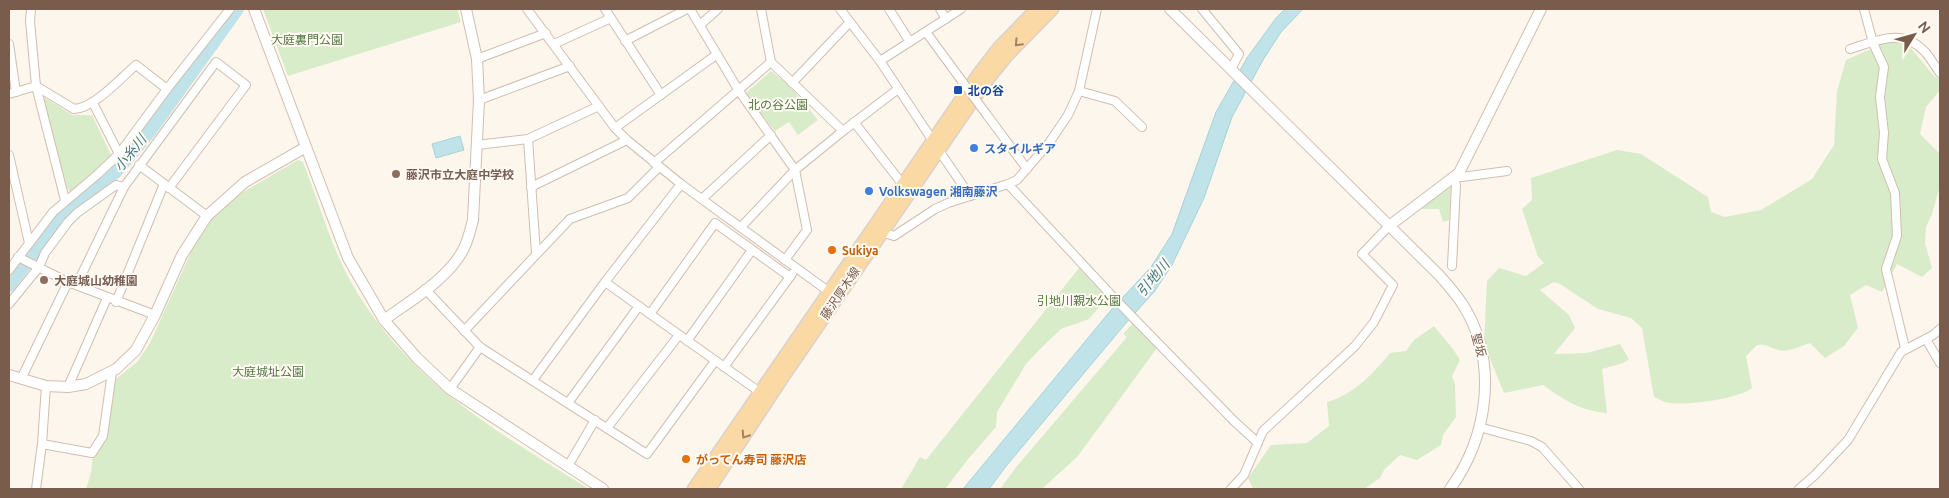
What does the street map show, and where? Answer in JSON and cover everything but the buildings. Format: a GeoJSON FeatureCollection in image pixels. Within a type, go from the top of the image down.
{"type":"FeatureCollection","features":[{"type":"Feature","properties":{"kind":"main road","name":"藤沢厚木線"},"geometry":{"type":"LineString","coordinates":[[709,489],[877,230],[999,48],[1037,9]]}},
{"type":"Feature","properties":{"kind":"main road","name":"藤沢厚木線"},"geometry":{"type":"LineString","coordinates":[[694,489],[828,292],[877,230],[903,185],[986,81],[1014,48],[1052,9]]}},
{"type":"Feature","properties":{"kind":"street"},"geometry":{"type":"LineString","coordinates":[[31,9],[30,21],[36,86],[65,200]]}},
{"type":"Feature","properties":{"kind":"street"},"geometry":{"type":"LineString","coordinates":[[9,270],[20,258],[53,212],[120,154],[167,89],[230,9]]}},
{"type":"Feature","properties":{"kind":"street"},"geometry":{"type":"LineString","coordinates":[[254,9],[348,258],[384,320],[417,358],[450,389],[599,488]]}},
{"type":"Feature","properties":{"kind":"street"},"geometry":{"type":"LineString","coordinates":[[384,320],[449,270],[462,251],[469,236],[473,220],[479,100],[477,59],[466,9]]}},
{"type":"Feature","properties":{"kind":"street"},"geometry":{"type":"LineString","coordinates":[[527,9],[598,106],[627,140],[681,184],[828,292]]}},
{"type":"Feature","properties":{"kind":"street"},"geometry":{"type":"LineString","coordinates":[[626,41],[688,9],[700,25],[739,91],[795,170],[806,230],[785,260]]}},
{"type":"Feature","properties":{"kind":"street"},"geometry":{"type":"LineString","coordinates":[[700,25],[718,9]]}},
{"type":"Feature","properties":{"kind":"street"},"geometry":{"type":"LineString","coordinates":[[761,9],[771,62],[842,131]]}},
{"type":"Feature","properties":{"kind":"street"},"geometry":{"type":"LineString","coordinates":[[840,9],[880,61],[970,196]]}},
{"type":"Feature","properties":{"kind":"street"},"geometry":{"type":"LineString","coordinates":[[889,9],[910,42]]}},
{"type":"Feature","properties":{"kind":"street"},"geometry":{"type":"LineString","coordinates":[[940,9],[946,18]]}},
{"type":"Feature","properties":{"kind":"street"},"geometry":{"type":"LineString","coordinates":[[880,61],[961,9]]}},
{"type":"Feature","properties":{"kind":"street"},"geometry":{"type":"LineString","coordinates":[[877,230],[894,236],[935,209],[1017,180],[1061,126],[1079,91],[1097,9]]}},
{"type":"Feature","properties":{"kind":"street","name":"聖坂"},"geometry":{"type":"LineString","coordinates":[[1170,9],[1389,226],[1453,291],[1464,305],[1480,345],[1485,379],[1484,398],[1479,427],[1472,451],[1450,489]]}},
{"type":"Feature","properties":{"kind":"street"},"geometry":{"type":"LineString","coordinates":[[1202,9],[1238,54],[1233,71]]}},
{"type":"Feature","properties":{"kind":"street"},"geometry":{"type":"LineString","coordinates":[[1231,489],[1244,474],[1257,442],[1267,428],[1347,355],[1374,322],[1393,285],[1362,254],[1389,226],[1454,178],[1460,171],[1541,9]]}},
{"type":"Feature","properties":{"kind":"street"},"geometry":{"type":"LineString","coordinates":[[1864,9],[1873,43],[1884,67],[1880,97],[1884,133],[1882,160],[1893,184],[1897,236],[1886,269],[1906,348]]}},
{"type":"Feature","properties":{"kind":"street"},"geometry":{"type":"LineString","coordinates":[[554,44],[609,12],[661,95]]}},
{"type":"Feature","properties":{"kind":"street"},"geometry":{"type":"LineString","coordinates":[[792,83],[850,22]]}},
{"type":"Feature","properties":{"kind":"street"},"geometry":{"type":"LineString","coordinates":[[926,32],[1027,169]]}},
{"type":"Feature","properties":{"kind":"street"},"geometry":{"type":"LineString","coordinates":[[477,59],[546,33]]}},
{"type":"Feature","properties":{"kind":"street"},"geometry":{"type":"LineString","coordinates":[[1850,49],[1893,37],[1902,37],[1910,40],[1926,53],[1940,72]]}},
{"type":"Feature","properties":{"kind":"street"},"geometry":{"type":"LineString","coordinates":[[9,44],[13,93],[36,86],[74,109],[81,109],[92,103],[136,65],[167,89]]}},
{"type":"Feature","properties":{"kind":"street"},"geometry":{"type":"LineString","coordinates":[[615,128],[716,55]]}},
{"type":"Feature","properties":{"kind":"street"},"geometry":{"type":"LineString","coordinates":[[77,284],[124,187],[216,62],[246,85],[167,186],[116,302]]}},
{"type":"Feature","properties":{"kind":"street"},"geometry":{"type":"LineString","coordinates":[[464,331],[536,252],[570,219],[628,198],[656,165],[771,62]]}},
{"type":"Feature","properties":{"kind":"street"},"geometry":{"type":"LineString","coordinates":[[479,100],[570,66]]}},
{"type":"Feature","properties":{"kind":"street"},"geometry":{"type":"LineString","coordinates":[[741,227],[795,170],[842,131],[898,89]]}},
{"type":"Feature","properties":{"kind":"street"},"geometry":{"type":"LineString","coordinates":[[1079,91],[1114,101],[1142,127]]}},
{"type":"Feature","properties":{"kind":"street"},"geometry":{"type":"LineString","coordinates":[[92,103],[120,154]]}},
{"type":"Feature","properties":{"kind":"street"},"geometry":{"type":"LineString","coordinates":[[477,145],[528,139],[598,106]]}},
{"type":"Feature","properties":{"kind":"street"},"geometry":{"type":"LineString","coordinates":[[854,122],[903,185]]}},
{"type":"Feature","properties":{"kind":"street"},"geometry":{"type":"LineString","coordinates":[[702,199],[771,135]]}},
{"type":"Feature","properties":{"kind":"street"},"geometry":{"type":"LineString","coordinates":[[528,139],[536,252]]}},
{"type":"Feature","properties":{"kind":"street"},"geometry":{"type":"LineString","coordinates":[[531,187],[627,140]]}},
{"type":"Feature","properties":{"kind":"street"},"geometry":{"type":"LineString","coordinates":[[9,375],[46,386],[68,387],[86,384],[112,372],[136,350],[155,315],[182,255],[207,216],[245,182],[306,147]]}},
{"type":"Feature","properties":{"kind":"street"},"geometry":{"type":"LineString","coordinates":[[9,155],[29,243]]}},
{"type":"Feature","properties":{"kind":"street"},"geometry":{"type":"LineString","coordinates":[[139,165],[207,216]]}},
{"type":"Feature","properties":{"kind":"street"},"geometry":{"type":"LineString","coordinates":[[1454,178],[1508,171]]}},
{"type":"Feature","properties":{"kind":"street"},"geometry":{"type":"LineString","coordinates":[[1452,266],[1456,186],[1454,178]]}},
{"type":"Feature","properties":{"kind":"street"},"geometry":{"type":"LineString","coordinates":[[533,380],[605,282],[681,184]]}},
{"type":"Feature","properties":{"kind":"street"},"geometry":{"type":"LineString","coordinates":[[1008,184],[1114,298],[1235,422],[1257,442]]}},
{"type":"Feature","properties":{"kind":"street"},"geometry":{"type":"LineString","coordinates":[[9,304],[68,222],[116,185],[124,187]]}},
{"type":"Feature","properties":{"kind":"street"},"geometry":{"type":"LineString","coordinates":[[650,314],[715,224],[790,277]]}},
{"type":"Feature","properties":{"kind":"street"},"geometry":{"type":"LineString","coordinates":[[688,341],[752,250]]}},
{"type":"Feature","properties":{"kind":"street"},"geometry":{"type":"LineString","coordinates":[[20,258],[68,282],[77,284],[116,302],[155,315]]}},
{"type":"Feature","properties":{"kind":"street"},"geometry":{"type":"LineString","coordinates":[[724,367],[796,269]]}},
{"type":"Feature","properties":{"kind":"street"},"geometry":{"type":"LineString","coordinates":[[21,379],[68,282]]}},
{"type":"Feature","properties":{"kind":"street"},"geometry":{"type":"LineString","coordinates":[[605,282],[761,393]]}},
{"type":"Feature","properties":{"kind":"street"},"geometry":{"type":"LineString","coordinates":[[425,290],[480,347],[647,454],[715,361]]}},
{"type":"Feature","properties":{"kind":"street"},"geometry":{"type":"LineString","coordinates":[[68,387],[107,298]]}},
{"type":"Feature","properties":{"kind":"street"},"geometry":{"type":"LineString","coordinates":[[568,403],[639,306]]}},
{"type":"Feature","properties":{"kind":"street"},"geometry":{"type":"LineString","coordinates":[[1799,489],[1848,440],[1901,352],[1926,339],[1940,329]]}},
{"type":"Feature","properties":{"kind":"street"},"geometry":{"type":"LineString","coordinates":[[607,428],[679,335]]}},
{"type":"Feature","properties":{"kind":"street"},"geometry":{"type":"LineString","coordinates":[[1926,339],[1940,363]]}},
{"type":"Feature","properties":{"kind":"street"},"geometry":{"type":"LineString","coordinates":[[450,389],[480,347]]}},
{"type":"Feature","properties":{"kind":"street"},"geometry":{"type":"LineString","coordinates":[[42,444],[92,453],[103,436],[112,372]]}},
{"type":"Feature","properties":{"kind":"street"},"geometry":{"type":"LineString","coordinates":[[36,489],[42,444],[46,386]]}},
{"type":"Feature","properties":{"kind":"street"},"geometry":{"type":"LineString","coordinates":[[568,466],[595,420]]}},
{"type":"Feature","properties":{"kind":"street"},"geometry":{"type":"LineString","coordinates":[[1479,427],[1530,441],[1542,447],[1579,489]]}},
{"type":"Feature","properties":{"kind":"green space","name":"大庭裏門公園"},"geometry":{"type":"Polygon","coordinates":[[[263,9],[457,9],[461,22],[288,76],[263,9]]]}},
{"type":"Feature","properties":{"kind":"green space"},"geometry":{"type":"Polygon","coordinates":[[[1904,40],[1935,77],[1940,79],[1940,90],[1926,107],[1920,134],[1940,154],[1940,186],[1926,227],[1925,243],[1932,268],[1922,277],[1897,264],[1882,292],[1866,285],[1850,295],[1858,328],[1844,346],[1825,358],[1810,343],[1786,351],[1765,345],[1757,345],[1746,356],[1752,388],[1723,399],[1696,403],[1665,402],[1654,397],[1642,328],[1631,318],[1598,309],[1554,282],[1540,290],[1569,315],[1575,328],[1554,354],[1587,353],[1620,344],[1629,359],[1623,363],[1602,369],[1607,413],[1589,410],[1573,404],[1543,385],[1504,393],[1484,344],[1487,281],[1499,268],[1526,276],[1544,263],[1538,257],[1522,209],[1532,200],[1531,178],[1617,150],[1641,154],[1708,197],[1711,212],[1725,217],[1761,210],[1812,179],[1834,145],[1837,91],[1846,60],[1884,43],[1904,40]]]}},
{"type":"Feature","properties":{"kind":"green space","name":"北の谷公園"},"geometry":{"type":"Polygon","coordinates":[[[771,71],[789,85],[818,120],[798,135],[789,122],[775,131],[747,97],[747,92],[771,71]]]}},
{"type":"Feature","properties":{"kind":"green space"},"geometry":{"type":"Polygon","coordinates":[[[45,98],[73,115],[92,115],[112,157],[72,193],[68,190],[42,100],[45,98]]]}},
{"type":"Feature","properties":{"kind":"green space","name":"大庭城址公園"},"geometry":{"type":"Polygon","coordinates":[[[298,160],[303,162],[331,238],[351,282],[373,317],[399,348],[426,376],[456,401],[520,446],[589,489],[86,489],[91,473],[93,455],[105,437],[116,379],[137,362],[150,343],[192,250],[213,218],[240,194],[298,160]]]}},
{"type":"Feature","properties":{"kind":"green space"},"geometry":{"type":"Polygon","coordinates":[[[1451,187],[1449,220],[1443,222],[1439,209],[1421,209],[1429,200],[1451,187]]]}},
{"type":"Feature","properties":{"kind":"green space","name":"引地川親水公園"},"geometry":{"type":"Polygon","coordinates":[[[1079,268],[1107,298],[1089,319],[1061,329],[1026,364],[997,412],[996,427],[945,489],[901,489],[920,457],[926,460],[1079,268]]]}},
{"type":"Feature","properties":{"kind":"green space","name":"引地川親水公園"},"geometry":{"type":"Polygon","coordinates":[[[1133,323],[1157,348],[1078,456],[1042,489],[1000,489],[1017,466],[1127,337],[1123,334],[1133,323]]]}},
{"type":"Feature","properties":{"kind":"green space"},"geometry":{"type":"Polygon","coordinates":[[[1434,326],[1460,360],[1452,376],[1455,384],[1456,417],[1443,435],[1441,445],[1417,460],[1400,455],[1384,470],[1380,478],[1364,489],[1253,489],[1248,478],[1271,445],[1307,443],[1329,426],[1327,402],[1337,399],[1354,389],[1390,353],[1406,351],[1414,340],[1434,326]]]}},
{"type":"Feature","properties":{"kind":"water","name":"引地川"},"geometry":{"type":"Polygon","coordinates":[[[1285,9],[1303,9],[1281,32],[1263,60],[1232,117],[1204,198],[1172,265],[1154,292],[1007,465],[989,489],[963,489],[1112,309],[1151,267],[1172,234],[1216,112],[1247,58],[1276,18],[1285,9]]]}},
{"type":"Feature","properties":{"kind":"water"},"geometry":{"type":"Polygon","coordinates":[[[460,136],[464,150],[436,158],[432,144],[460,136]]]}},
{"type":"Feature","properties":{"kind":"waterway","name":"小糸川"},"geometry":{"type":"LineString","coordinates":[[9,285],[63,214],[115,172],[129,156],[151,129],[237,9]]}},
{"type":"Feature","properties":{"kind":"place","name":"北の谷"},"geometry":{"type":"Point","coordinates":[958,90]}},
{"type":"Feature","properties":{"kind":"place","name":"スタイルギア"},"geometry":{"type":"Point","coordinates":[974,148]}},
{"type":"Feature","properties":{"kind":"place","name":"藤沢市立大庭中学校"},"geometry":{"type":"Point","coordinates":[396,174]}},
{"type":"Feature","properties":{"kind":"place","name":"Volkswagen 湘南藤沢"},"geometry":{"type":"Point","coordinates":[869,191]}},
{"type":"Feature","properties":{"kind":"place","name":"Sukiya"},"geometry":{"type":"Point","coordinates":[832,250]}},
{"type":"Feature","properties":{"kind":"place","name":"大庭城山幼稚園"},"geometry":{"type":"Point","coordinates":[44,280]}},
{"type":"Feature","properties":{"kind":"place","name":"がってん寿司 藤沢店"},"geometry":{"type":"Point","coordinates":[686,459]}}]}
